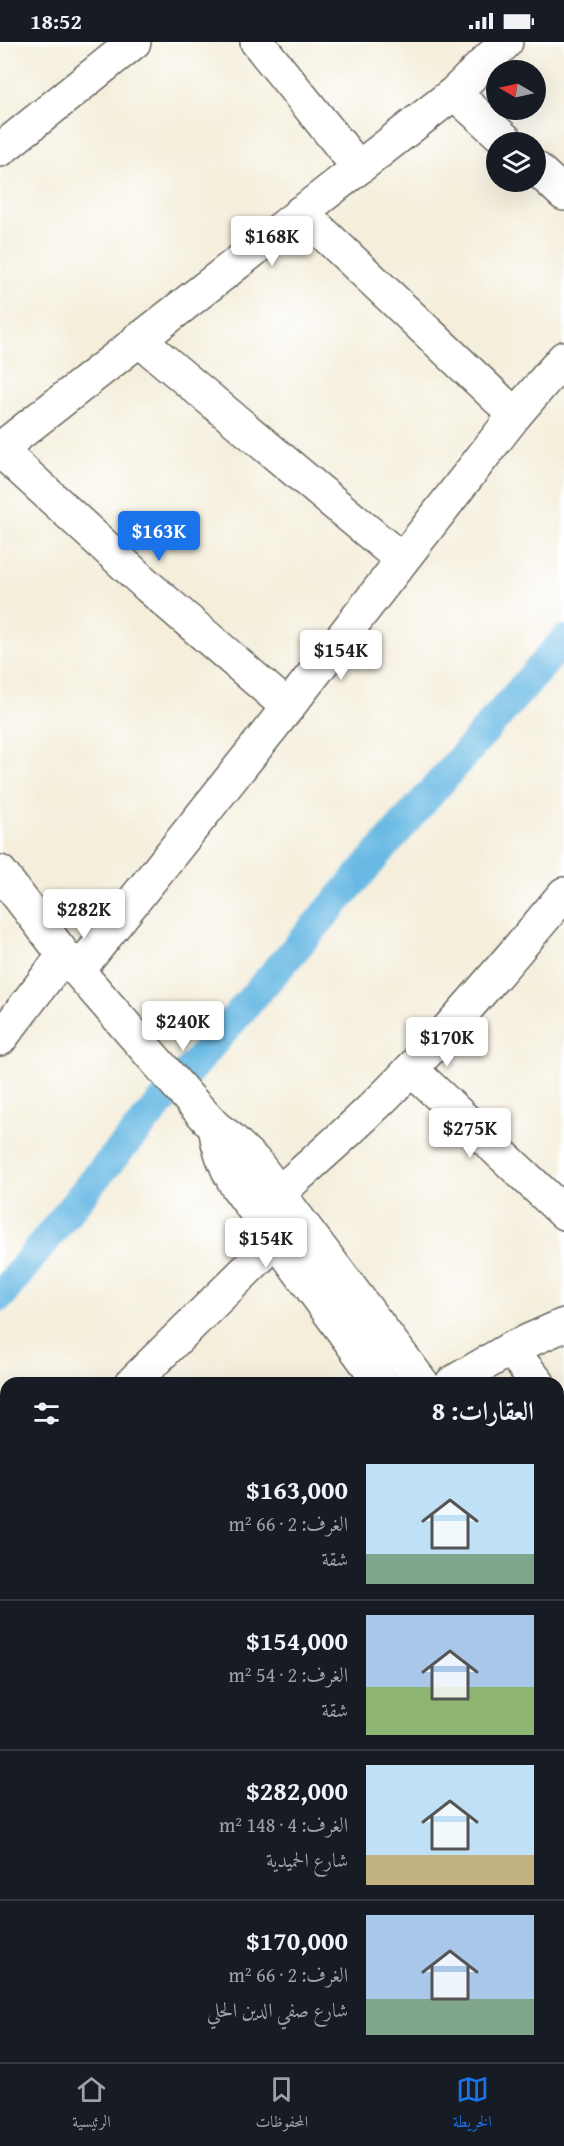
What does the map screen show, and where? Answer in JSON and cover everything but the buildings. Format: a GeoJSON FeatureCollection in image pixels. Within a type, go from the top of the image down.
{"type":"FeatureCollection","features":[{"type":"Feature","properties":{"kind":"street"},"geometry":{"type":"LineString","coordinates":[[0,150],[134,42]]}},
{"type":"Feature","properties":{"kind":"street"},"geometry":{"type":"LineString","coordinates":[[257,42],[358,167]]}},
{"type":"Feature","properties":{"kind":"street"},"geometry":{"type":"LineString","coordinates":[[288,707],[149,587],[0,450],[138,339],[454,93],[506,42]]}},
{"type":"Feature","properties":{"kind":"street"},"geometry":{"type":"LineString","coordinates":[[454,93],[497,132]]}},
{"type":"Feature","properties":{"kind":"street"},"geometry":{"type":"LineString","coordinates":[[546,177],[564,194]]}},
{"type":"Feature","properties":{"kind":"street"},"geometry":{"type":"LineString","coordinates":[[302,212],[515,415]]}},
{"type":"Feature","properties":{"kind":"street"},"geometry":{"type":"LineString","coordinates":[[138,339],[402,560]]}},
{"type":"Feature","properties":{"kind":"street"},"geometry":{"type":"LineString","coordinates":[[0,1039],[71,963],[288,707],[515,415],[564,358]]}},
{"type":"Feature","properties":{"kind":"street"},"geometry":{"type":"LineString","coordinates":[[0,872],[71,963],[134,1036],[214,1127],[244,1150],[417,1377]]}},
{"type":"Feature","properties":{"kind":"street"},"geometry":{"type":"LineString","coordinates":[[279,1193],[411,1069],[557,915]]}},
{"type":"Feature","properties":{"kind":"street"},"geometry":{"type":"LineString","coordinates":[[411,1069],[564,1213]]}},
{"type":"Feature","properties":{"kind":"street"},"geometry":{"type":"LineString","coordinates":[[214,1127],[225,1167],[236,1185],[377,1377]]}},
{"type":"Feature","properties":{"kind":"street"},"geometry":{"type":"LineString","coordinates":[[138,1377],[277,1240]]}},
{"type":"Feature","properties":{"kind":"street"},"geometry":{"type":"LineString","coordinates":[[462,1377],[510,1349],[564,1325]]}},
{"type":"Feature","properties":{"kind":"street"},"geometry":{"type":"LineString","coordinates":[[510,1349],[533,1377]]}},
{"type":"Feature","properties":{"kind":"waterway"},"geometry":{"type":"LineString","coordinates":[[0,1297],[92,1182],[564,640]]}}]}
